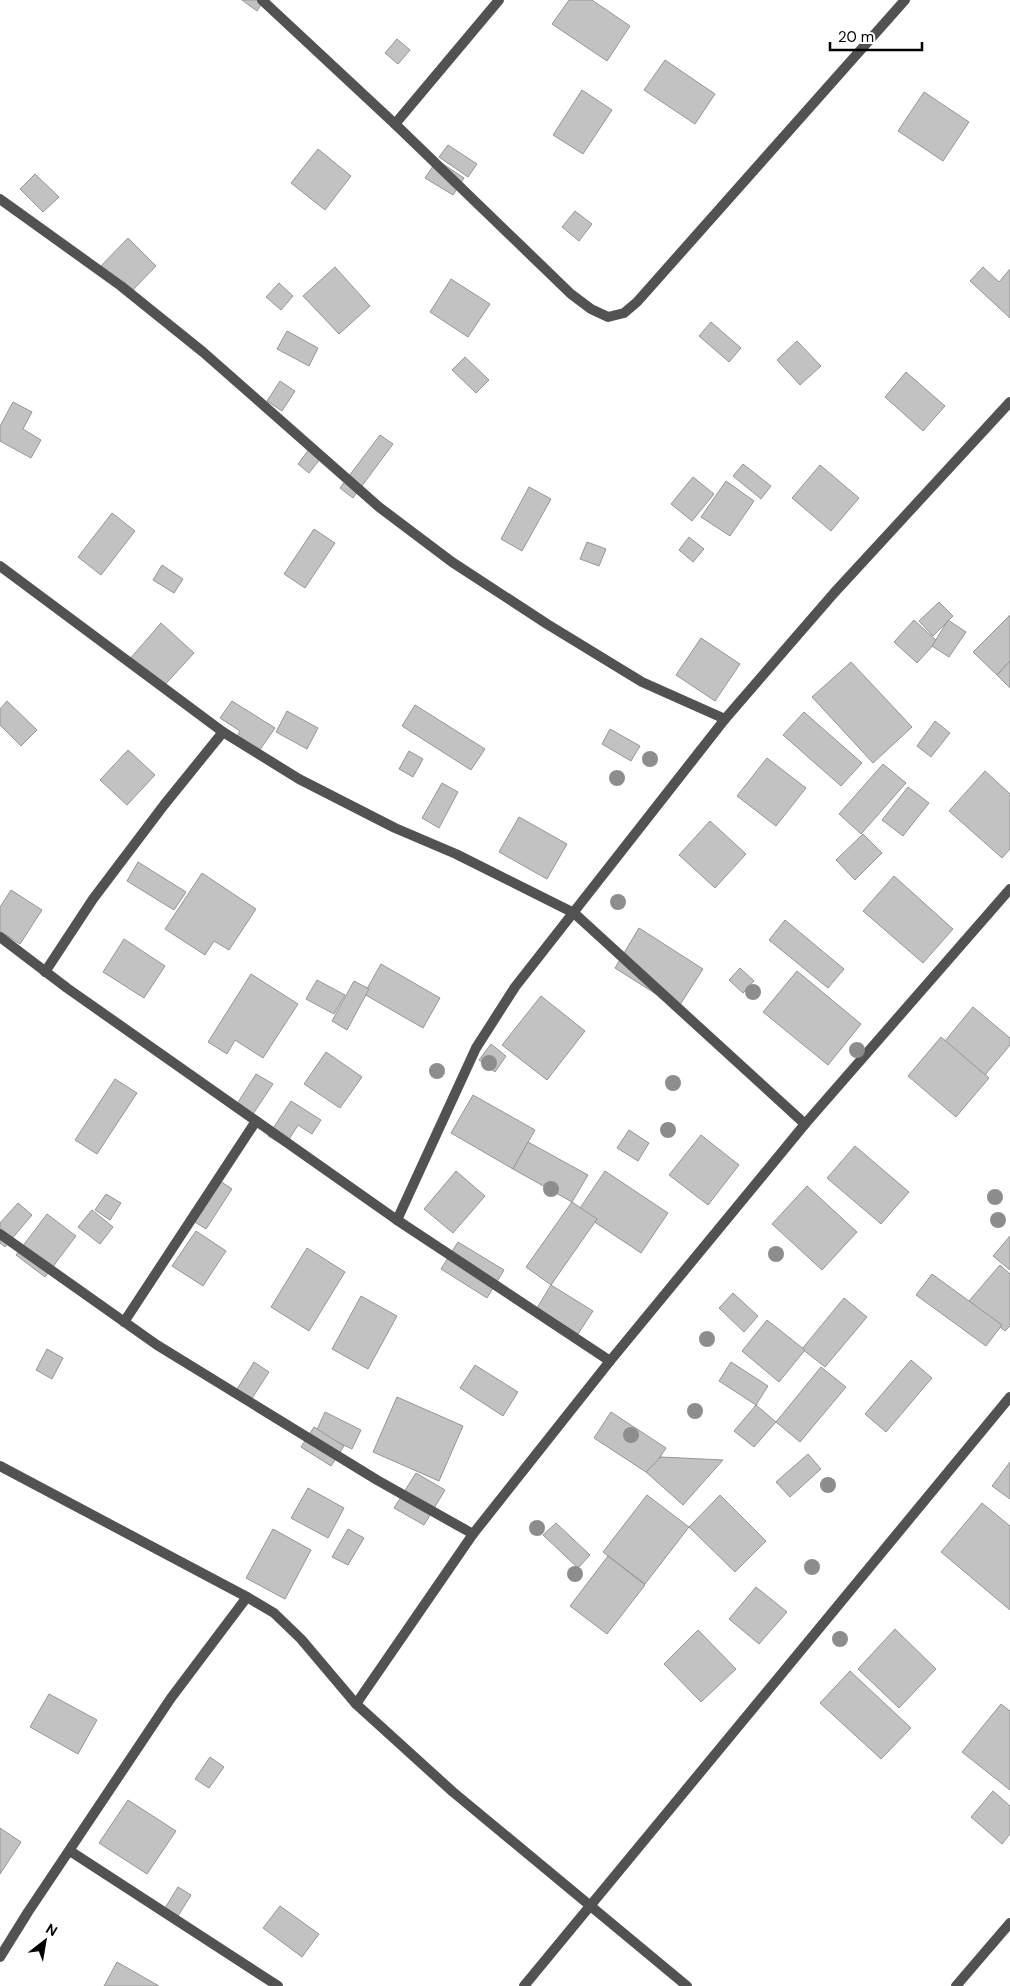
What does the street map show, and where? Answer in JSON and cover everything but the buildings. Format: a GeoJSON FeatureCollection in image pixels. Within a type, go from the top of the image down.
{"type":"FeatureCollection","features":[{"type":"Feature","properties":{"kind":"street"},"geometry":{"type":"LineString","coordinates":[[262,0],[395,124],[571,294],[591,309],[608,317],[624,313],[637,302],[905,0]]}},
{"type":"Feature","properties":{"kind":"street"},"geometry":{"type":"LineString","coordinates":[[395,124],[499,0]]}},
{"type":"Feature","properties":{"kind":"street"},"geometry":{"type":"LineString","coordinates":[[0,199],[129,292],[203,352],[379,507],[452,562],[547,624],[642,682],[725,719]]}},
{"type":"Feature","properties":{"kind":"street"},"geometry":{"type":"LineString","coordinates":[[397,1220],[476,1048],[515,986],[725,719],[834,593],[1010,402]]}},
{"type":"Feature","properties":{"kind":"street"},"geometry":{"type":"LineString","coordinates":[[0,566],[223,732],[298,779],[395,828],[456,854],[574,913],[804,1124]]}},
{"type":"Feature","properties":{"kind":"street"},"geometry":{"type":"LineString","coordinates":[[45,972],[93,899],[164,804],[223,732]]}},
{"type":"Feature","properties":{"kind":"street"},"geometry":{"type":"LineString","coordinates":[[356,1704],[473,1534],[610,1361],[804,1124],[1010,889]]}},
{"type":"Feature","properties":{"kind":"street"},"geometry":{"type":"LineString","coordinates":[[0,937],[45,972],[397,1220],[610,1361]]}},
{"type":"Feature","properties":{"kind":"street"},"geometry":{"type":"LineString","coordinates":[[124,1322],[256,1121]]}},
{"type":"Feature","properties":{"kind":"street"},"geometry":{"type":"LineString","coordinates":[[0,1234],[157,1345],[369,1475],[473,1534]]}},
{"type":"Feature","properties":{"kind":"street"},"geometry":{"type":"LineString","coordinates":[[524,1986],[1010,1397]]}},
{"type":"Feature","properties":{"kind":"street"},"geometry":{"type":"LineString","coordinates":[[1,1468],[274,1613],[301,1638],[356,1704],[453,1792],[687,1986]]}},
{"type":"Feature","properties":{"kind":"street"},"geometry":{"type":"LineString","coordinates":[[0,1957],[171,1698],[247,1597]]}},
{"type":"Feature","properties":{"kind":"street"},"geometry":{"type":"LineString","coordinates":[[70,1850],[278,1986]]}},
{"type":"Feature","properties":{"kind":"street"},"geometry":{"type":"LineString","coordinates":[[956,1986],[1010,1923]]}}]}
